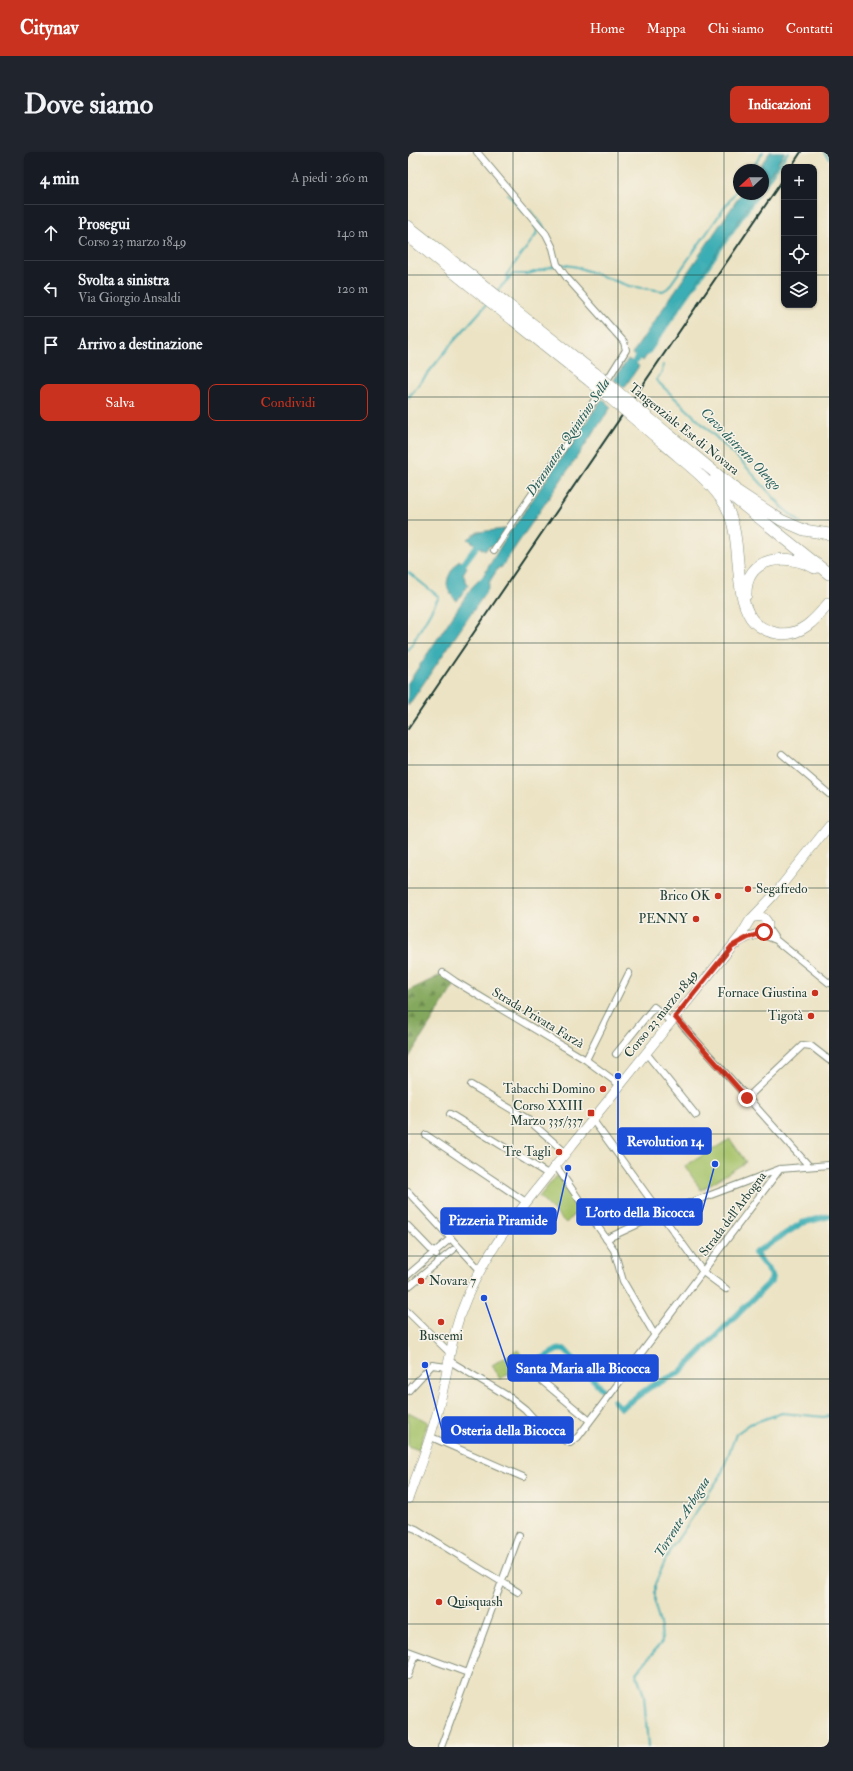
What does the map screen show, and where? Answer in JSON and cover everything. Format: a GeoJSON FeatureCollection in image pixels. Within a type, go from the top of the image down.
{"type":"FeatureCollection","features":[{"type":"Feature","properties":{"kind":"highway","name":"Tangenziale Est di Novara"},"geometry":{"type":"LineString","coordinates":[[408,226],[492,298]]}},
{"type":"Feature","properties":{"kind":"highway","name":"Tangenziale Est di Novara"},"geometry":{"type":"LineString","coordinates":[[408,236],[492,298],[593,378],[829,575]]}},
{"type":"Feature","properties":{"kind":"highway","name":"Tangenziale Est di Novara"},"geometry":{"type":"LineString","coordinates":[[665,438],[737,491],[829,565]]}},
{"type":"Feature","properties":{"kind":"highway"},"geometry":{"type":"LineString","coordinates":[[665,438],[709,484],[726,506],[735,533],[741,581],[746,606],[751,619],[768,632],[780,634],[805,628],[818,618],[829,603]]}},
{"type":"Feature","properties":{"kind":"highway"},"geometry":{"type":"LineString","coordinates":[[737,491],[781,520],[804,530],[829,534]]}},
{"type":"Feature","properties":{"kind":"highway"},"geometry":{"type":"LineString","coordinates":[[746,606],[746,592],[754,571],[760,565],[770,560],[781,558],[796,560],[810,565],[829,575]]}},
{"type":"Feature","properties":{"kind":"main road"},"geometry":{"type":"LineString","coordinates":[[764,930],[753,933],[748,925],[750,920],[773,896],[829,826]]}},
{"type":"Feature","properties":{"kind":"main road"},"geometry":{"type":"LineString","coordinates":[[764,930],[767,912],[773,896]]}},
{"type":"Feature","properties":{"kind":"main road"},"geometry":{"type":"LineString","coordinates":[[755,916],[763,918],[764,930]]}},
{"type":"Feature","properties":{"kind":"main road","name":"Corso 23 marzo 1849"},"geometry":{"type":"LineString","coordinates":[[408,1499],[431,1437],[442,1397],[448,1360],[457,1321],[480,1270],[526,1202],[748,925]]}},
{"type":"Feature","properties":{"kind":"main road","name":"Corso 23 marzo 1849"},"geometry":{"type":"LineString","coordinates":[[732,946],[764,930]]}},
{"type":"Feature","properties":{"kind":"street"},"geometry":{"type":"LineString","coordinates":[[477,152],[546,234],[553,248],[558,266],[624,342],[626,350],[569,440],[494,550]]}},
{"type":"Feature","properties":{"kind":"street"},"geometry":{"type":"LineString","coordinates":[[782,754],[829,794]]}},
{"type":"Feature","properties":{"kind":"street"},"geometry":{"type":"LineString","coordinates":[[764,930],[829,983]]}},
{"type":"Feature","properties":{"kind":"street"},"geometry":{"type":"LineString","coordinates":[[764,930],[776,940]]}},
{"type":"Feature","properties":{"kind":"street","name":"Strada Privata Farzà"},"geometry":{"type":"LineString","coordinates":[[443,973],[586,1060],[620,1085]]}},
{"type":"Feature","properties":{"kind":"street"},"geometry":{"type":"LineString","coordinates":[[586,1060],[629,973]]}},
{"type":"Feature","properties":{"kind":"street"},"geometry":{"type":"LineString","coordinates":[[616,1054],[654,1007],[673,1020],[809,1166]]}},
{"type":"Feature","properties":{"kind":"street"},"geometry":{"type":"LineString","coordinates":[[747,1098],[803,1045],[808,1044],[829,1060]]}},
{"type":"Feature","properties":{"kind":"street"},"geometry":{"type":"LineString","coordinates":[[646,1053],[696,1115]]}},
{"type":"Feature","properties":{"kind":"street"},"geometry":{"type":"LineString","coordinates":[[470,1085],[526,1118],[566,1153]]}},
{"type":"Feature","properties":{"kind":"street"},"geometry":{"type":"LineString","coordinates":[[450,1114],[548,1174]]}},
{"type":"Feature","properties":{"kind":"street"},"geometry":{"type":"LineString","coordinates":[[592,1120],[702,1272],[726,1289]]}},
{"type":"Feature","properties":{"kind":"street"},"geometry":{"type":"LineString","coordinates":[[426,1135],[526,1202]]}},
{"type":"Feature","properties":{"kind":"street"},"geometry":{"type":"LineString","coordinates":[[556,1166],[614,1250],[623,1281],[654,1334]]}},
{"type":"Feature","properties":{"kind":"street"},"geometry":{"type":"LineString","coordinates":[[606,1239],[660,1214],[780,1169],[809,1166],[829,1166]]}},
{"type":"Feature","properties":{"kind":"street","name":"Strada dell'Arbogna"},"geometry":{"type":"LineString","coordinates":[[448,1360],[511,1398],[525,1408],[547,1431],[570,1443],[578,1437],[654,1334],[780,1169]]}},
{"type":"Feature","properties":{"kind":"street"},"geometry":{"type":"LineString","coordinates":[[408,1192],[480,1270]]}},
{"type":"Feature","properties":{"kind":"street"},"geometry":{"type":"LineString","coordinates":[[408,1226],[441,1260]]}},
{"type":"Feature","properties":{"kind":"street"},"geometry":{"type":"LineString","coordinates":[[408,1275],[451,1238]]}},
{"type":"Feature","properties":{"kind":"street"},"geometry":{"type":"LineString","coordinates":[[408,1287],[454,1250]]}},
{"type":"Feature","properties":{"kind":"street"},"geometry":{"type":"LineString","coordinates":[[408,1312],[448,1360],[432,1365],[408,1391]]}},
{"type":"Feature","properties":{"kind":"street"},"geometry":{"type":"LineString","coordinates":[[529,1370],[590,1421]]}},
{"type":"Feature","properties":{"kind":"street"},"geometry":{"type":"LineString","coordinates":[[431,1437],[523,1477]]}},
{"type":"Feature","properties":{"kind":"street"},"geometry":{"type":"LineString","coordinates":[[408,1526],[416,1529],[518,1592]]}},
{"type":"Feature","properties":{"kind":"street"},"geometry":{"type":"LineString","coordinates":[[441,1747],[519,1535]]}},
{"type":"Feature","properties":{"kind":"street"},"geometry":{"type":"LineString","coordinates":[[408,1651],[468,1673]]}},
{"type":"Feature","properties":{"kind":"street"},"geometry":{"type":"LineString","coordinates":[[408,1676],[416,1654]]}},
{"type":"Feature","properties":{"kind":"green space"},"geometry":{"type":"Polygon","coordinates":[[[441,975],[455,984],[408,1059],[408,991],[441,975]]]}},
{"type":"Feature","properties":{"kind":"green space"},"geometry":{"type":"Polygon","coordinates":[[[730,1139],[746,1162],[701,1190],[685,1166],[730,1139]]]}},
{"type":"Feature","properties":{"kind":"green space"},"geometry":{"type":"Polygon","coordinates":[[[557,1175],[581,1208],[566,1223],[539,1197],[557,1175]]]}},
{"type":"Feature","properties":{"kind":"green space"},"geometry":{"type":"Polygon","coordinates":[[[518,1350],[526,1363],[500,1379],[492,1365],[518,1350]]]}},
{"type":"Feature","properties":{"kind":"green space"},"geometry":{"type":"Polygon","coordinates":[[[408,1412],[428,1422],[419,1450],[408,1446],[408,1412]]]}},
{"type":"Feature","properties":{"kind":"water"},"geometry":{"type":"Polygon","coordinates":[[[770,152],[785,152],[769,176],[769,164],[761,164],[770,152]]]}},
{"type":"Feature","properties":{"kind":"water"},"geometry":{"type":"Polygon","coordinates":[[[737,200],[753,200],[643,361],[632,354],[737,200]]]}},
{"type":"Feature","properties":{"kind":"water"},"geometry":{"type":"Polygon","coordinates":[[[628,359],[639,366],[624,388],[614,380],[628,359]]]}},
{"type":"Feature","properties":{"kind":"water"},"geometry":{"type":"Polygon","coordinates":[[[602,399],[611,407],[501,568],[499,567],[490,581],[488,589],[408,706],[408,683],[472,587],[483,576],[511,529],[602,399]]]}},
{"type":"Feature","properties":{"kind":"water"},"geometry":{"type":"Polygon","coordinates":[[[505,529],[495,545],[488,547],[485,551],[468,539],[478,532],[505,529]]]}},
{"type":"Feature","properties":{"kind":"water"},"geometry":{"type":"Polygon","coordinates":[[[459,560],[467,567],[463,574],[468,585],[457,601],[452,596],[447,585],[449,576],[459,560]]]}},
{"type":"Feature","properties":{"kind":"waterway","name":"Cavo distretto Olengo"},"geometry":{"type":"LineString","coordinates":[[755,164],[763,152]]}},
{"type":"Feature","properties":{"kind":"waterway","name":"Cavo distretto Olengo"},"geometry":{"type":"LineString","coordinates":[[769,179],[788,152]]}},
{"type":"Feature","properties":{"kind":"waterway","name":"Cavo distretto Olengo"},"geometry":{"type":"LineString","coordinates":[[824,152],[829,158]]}},
{"type":"Feature","properties":{"kind":"waterway","name":"Cavo distretto Olengo"},"geometry":{"type":"LineString","coordinates":[[508,194],[524,212]]}},
{"type":"Feature","properties":{"kind":"waterway","name":"Cavo distretto Olengo"},"geometry":{"type":"LineString","coordinates":[[497,291],[513,274],[528,274],[560,264],[577,267],[629,286],[663,291],[668,288],[733,196]]}},
{"type":"Feature","properties":{"kind":"waterway","name":"Cavo distretto Olengo"},"geometry":{"type":"LineString","coordinates":[[648,355],[755,200]]}},
{"type":"Feature","properties":{"kind":"waterway","name":"Cavo distretto Olengo"},"geometry":{"type":"LineString","coordinates":[[531,210],[546,230]]}},
{"type":"Feature","properties":{"kind":"waterway","name":"Cavo distretto Olengo"},"geometry":{"type":"LineString","coordinates":[[508,279],[507,274],[536,235],[537,230],[534,224]]}},
{"type":"Feature","properties":{"kind":"waterway","name":"Cavo distretto Olengo"},"geometry":{"type":"LineString","coordinates":[[408,398],[453,342],[487,304]]}},
{"type":"Feature","properties":{"kind":"waterway","name":"Diramatore Quintino Sella"},"geometry":{"type":"LineString","coordinates":[[630,369],[641,352]]}},
{"type":"Feature","properties":{"kind":"waterway","name":"Cavo distretto Olengo"},"geometry":{"type":"LineString","coordinates":[[663,365],[662,372],[656,380],[741,461],[785,510],[801,523]]}},
{"type":"Feature","properties":{"kind":"waterway"},"geometry":{"type":"LineString","coordinates":[[459,570],[482,539]]}},
{"type":"Feature","properties":{"kind":"waterway"},"geometry":{"type":"LineString","coordinates":[[408,572],[439,597],[408,651]]}},
{"type":"Feature","properties":{"kind":"waterway"},"geometry":{"type":"LineString","coordinates":[[614,1401],[621,1408],[650,1387],[679,1373],[771,1281],[772,1275],[755,1253],[802,1223],[829,1216]]}},
{"type":"Feature","properties":{"kind":"waterway"},"geometry":{"type":"LineString","coordinates":[[519,1372],[557,1350],[564,1349],[605,1392]]}},
{"type":"Feature","properties":{"kind":"waterway","name":"Torrente Arbogna"},"geometry":{"type":"LineString","coordinates":[[648,1747],[644,1695],[636,1673],[662,1642],[661,1628],[655,1605],[655,1584],[669,1552],[721,1475],[736,1434],[750,1424],[782,1413],[824,1417],[829,1416]]}},
{"type":"Feature","properties":{"kind":"railway"},"geometry":{"type":"LineString","coordinates":[[793,164],[801,152]]}},
{"type":"Feature","properties":{"kind":"railway"},"geometry":{"type":"LineString","coordinates":[[408,729],[781,182]]}},
{"type":"Feature","properties":{"kind":"place","name":"Segafredo"},"geometry":{"type":"Point","coordinates":[748,889]}},
{"type":"Feature","properties":{"kind":"place","name":"Brico OK"},"geometry":{"type":"Point","coordinates":[718,896]}},
{"type":"Feature","properties":{"kind":"place","name":"PENNY"},"geometry":{"type":"Point","coordinates":[696,919]}},
{"type":"Feature","properties":{"kind":"place","name":"Fornace Giustina"},"geometry":{"type":"Point","coordinates":[815,993]}},
{"type":"Feature","properties":{"kind":"place","name":"Tigotà"},"geometry":{"type":"Point","coordinates":[811,1016]}},
{"type":"Feature","properties":{"kind":"place","name":"Revolution 14"},"geometry":{"type":"Point","coordinates":[618,1076]}},
{"type":"Feature","properties":{"kind":"place","name":"Tabacchi Domino"},"geometry":{"type":"Point","coordinates":[603,1089]}},
{"type":"Feature","properties":{"kind":"place","name":"Corso XXIII Marzo 335/337"},"geometry":{"type":"Point","coordinates":[591,1113]}},
{"type":"Feature","properties":{"kind":"place","name":"Tre Tagli"},"geometry":{"type":"Point","coordinates":[559,1152]}},
{"type":"Feature","properties":{"kind":"place","name":"L'orto della Bicocca"},"geometry":{"type":"Point","coordinates":[715,1164]}},
{"type":"Feature","properties":{"kind":"place","name":"Pizzeria Piramide"},"geometry":{"type":"Point","coordinates":[568,1168]}},
{"type":"Feature","properties":{"kind":"place","name":"Novara 7"},"geometry":{"type":"Point","coordinates":[421,1281]}},
{"type":"Feature","properties":{"kind":"place","name":"Santa Maria alla Bicocca"},"geometry":{"type":"Point","coordinates":[484,1298]}},
{"type":"Feature","properties":{"kind":"place","name":"Buscemi"},"geometry":{"type":"Point","coordinates":[441,1322]}},
{"type":"Feature","properties":{"kind":"place","name":"Osteria della Bicocca"},"geometry":{"type":"Point","coordinates":[425,1365]}},
{"type":"Feature","properties":{"kind":"place","name":"Quisquash"},"geometry":{"type":"Point","coordinates":[439,1602]}},
{"type":"Feature","properties":{"kind":"route"},"geometry":{"type":"LineString","coordinates":[[747,1098],[675,1017],[732,946],[747,938],[764,932]]}}]}
